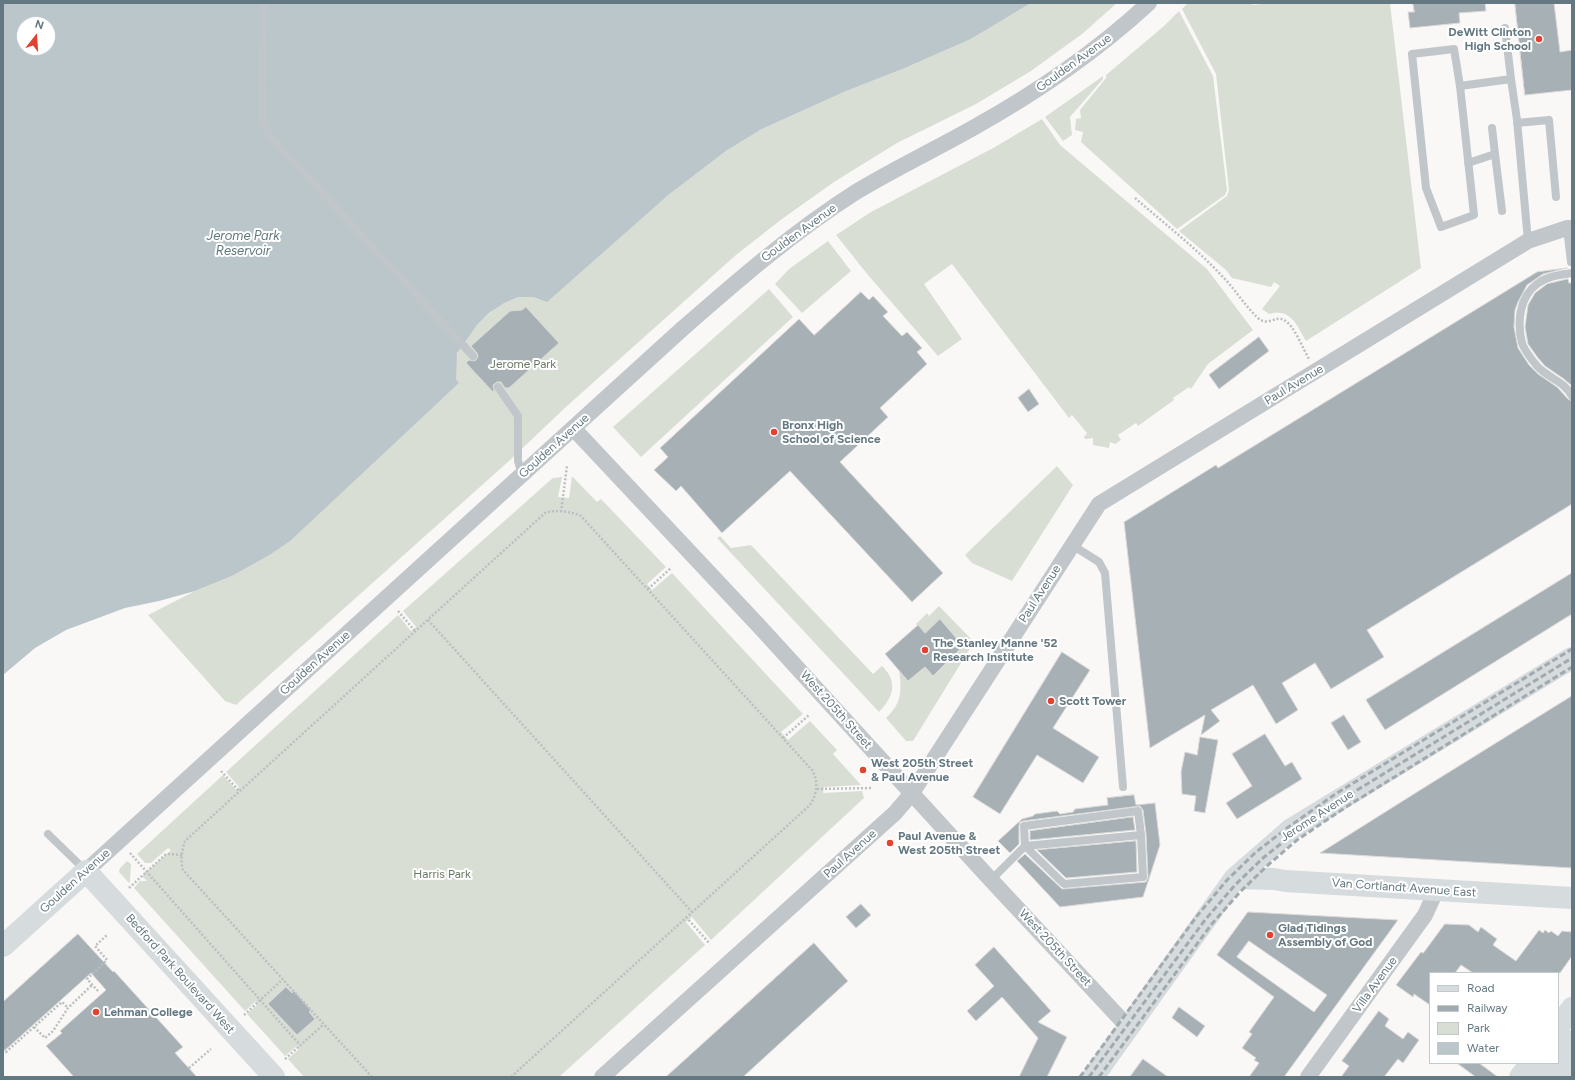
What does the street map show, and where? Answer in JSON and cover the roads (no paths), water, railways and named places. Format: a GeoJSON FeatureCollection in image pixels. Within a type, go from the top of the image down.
{"type":"FeatureCollection","features":[{"type":"Feature","properties":{"kind":"street","name":"Goulden Avenue"},"geometry":{"type":"LineString","coordinates":[[3,946],[522,474],[574,429],[735,283],[796,234],[870,184],[972,129],[1031,94],[1092,51],[1149,3]]}},
{"type":"Feature","properties":{"kind":"street","name":"Paul Avenue"},"geometry":{"type":"LineString","coordinates":[[602,1077],[886,822],[912,793],[1099,504],[1528,241],[1569,228]]}},
{"type":"Feature","properties":{"kind":"street","name":"West 205th Street"},"geometry":{"type":"LineString","coordinates":[[574,429],[754,620],[991,880],[1129,1028]]}},
{"type":"Feature","properties":{"kind":"street","name":"Jerome Avenue"},"geometry":{"type":"LineString","coordinates":[[1093,1077],[1235,878],[1290,830],[1572,658]]}},
{"type":"Feature","properties":{"kind":"street","name":"Bedford Park Boulevard West"},"geometry":{"type":"LineString","coordinates":[[86,871],[279,1068]]}},
{"type":"Feature","properties":{"kind":"street","name":"Van Cortlandt Avenue East"},"geometry":{"type":"LineString","coordinates":[[1235,878],[1274,879],[1572,898]]}},
{"type":"Feature","properties":{"kind":"street","name":"Villa Avenue"},"geometry":{"type":"LineString","coordinates":[[1308,1077],[1426,915],[1436,890]]}},
{"type":"Feature","properties":{"kind":"street"},"geometry":{"type":"LineString","coordinates":[[1559,1026],[1572,1008]]}},
{"type":"Feature","properties":{"kind":"street"},"geometry":{"type":"LineString","coordinates":[[1559,1057],[1572,1041]]}},
{"type":"Feature","properties":{"kind":"street"},"geometry":{"type":"LineString","coordinates":[[1562,1077],[1572,1063]]}},
{"type":"Feature","properties":{"kind":"street"},"geometry":{"type":"LineString","coordinates":[[1520,1077],[1530,1064]]}},
{"type":"Feature","properties":{"kind":"street"},"geometry":{"type":"LineString","coordinates":[[1544,1077],[1553,1064]]}},
{"type":"Feature","properties":{"kind":"street"},"geometry":{"type":"LineString","coordinates":[[1568,1077],[1572,1069]]}},
{"type":"Feature","properties":{"kind":"lane"},"geometry":{"type":"LineString","coordinates":[[264,3],[262,79],[263,120],[270,136],[473,356]]}},
{"type":"Feature","properties":{"kind":"lane"},"geometry":{"type":"LineString","coordinates":[[1505,28],[1518,123],[1528,241]]}},
{"type":"Feature","properties":{"kind":"lane"},"geometry":{"type":"LineString","coordinates":[[1454,49],[1460,86],[1474,215],[1441,227],[1426,188],[1412,54],[1454,49]]}},
{"type":"Feature","properties":{"kind":"lane"},"geometry":{"type":"LineString","coordinates":[[1460,86],[1511,79]]}},
{"type":"Feature","properties":{"kind":"lane"},"geometry":{"type":"LineString","coordinates":[[1518,123],[1549,120],[1556,197]]}},
{"type":"Feature","properties":{"kind":"lane"},"geometry":{"type":"LineString","coordinates":[[1492,128],[1502,211]]}},
{"type":"Feature","properties":{"kind":"lane"},"geometry":{"type":"LineString","coordinates":[[1468,163],[1495,154]]}},
{"type":"Feature","properties":{"kind":"lane"},"geometry":{"type":"LineString","coordinates":[[1569,228],[1571,262]]}},
{"type":"Feature","properties":{"kind":"lane"},"geometry":{"type":"LineString","coordinates":[[1572,274],[1550,277],[1537,284],[1525,297],[1519,319],[1522,345],[1538,367],[1563,384],[1572,396]]}},
{"type":"Feature","properties":{"kind":"lane"},"geometry":{"type":"LineString","coordinates":[[498,387],[518,416],[518,461],[522,474]]}},
{"type":"Feature","properties":{"kind":"lane"},"geometry":{"type":"LineString","coordinates":[[1072,545],[1099,562],[1105,573],[1123,787]]}},
{"type":"Feature","properties":{"kind":"lane"},"geometry":{"type":"LineString","coordinates":[[1138,812],[1141,835],[1143,877],[1064,884],[1025,846],[1024,826],[1138,812]]}},
{"type":"Feature","properties":{"kind":"lane"},"geometry":{"type":"LineString","coordinates":[[48,834],[86,871]]}},
{"type":"Feature","properties":{"kind":"lane"},"geometry":{"type":"LineString","coordinates":[[991,880],[1025,846],[1141,835]]}},
{"type":"Feature","properties":{"kind":"water","name":"Jerome Park Reservoir"},"geometry":{"type":"Polygon","coordinates":[[[3,3],[1031,3],[971,39],[905,68],[844,92],[762,129],[726,151],[667,196],[547,302],[534,297],[518,297],[504,303],[489,313],[477,325],[457,353],[456,379],[459,383],[290,541],[268,556],[232,576],[195,591],[159,601],[125,608],[66,630],[35,648],[3,675],[3,3]]]}},
{"type":"Feature","properties":{"kind":"railway"},"geometry":{"type":"LineString","coordinates":[[1080,1077],[1197,916],[1227,880],[1256,852],[1337,793],[1572,649]]}},
{"type":"Feature","properties":{"kind":"railway"},"geometry":{"type":"LineString","coordinates":[[1089,1077],[1205,920],[1235,885],[1263,858],[1293,834],[1341,800],[1572,658]]}},
{"type":"Feature","properties":{"kind":"railway"},"geometry":{"type":"LineString","coordinates":[[1099,1077],[1211,925],[1241,891],[1268,865],[1297,840],[1346,807],[1572,667]]}},
{"type":"Feature","properties":{"kind":"place","name":"DeWitt Clinton High School"},"geometry":{"type":"Point","coordinates":[1539,39]}},
{"type":"Feature","properties":{"kind":"place","name":"Bronx High School of Science"},"geometry":{"type":"Point","coordinates":[774,432]}},
{"type":"Feature","properties":{"kind":"place","name":"The Stanley Manne '52 Research Institute"},"geometry":{"type":"Point","coordinates":[925,650]}},
{"type":"Feature","properties":{"kind":"place","name":"Scott Tower"},"geometry":{"type":"Point","coordinates":[1051,701]}},
{"type":"Feature","properties":{"kind":"place","name":"West 205th Street & Paul Avenue"},"geometry":{"type":"Point","coordinates":[863,770]}},
{"type":"Feature","properties":{"kind":"place","name":"Paul Avenue & West 205th Street"},"geometry":{"type":"Point","coordinates":[890,843]}},
{"type":"Feature","properties":{"kind":"place","name":"Glad Tidings Assembly of God"},"geometry":{"type":"Point","coordinates":[1270,935]}},
{"type":"Feature","properties":{"kind":"place","name":"Lehman College"},"geometry":{"type":"Point","coordinates":[96,1012]}},
{"type":"Feature","properties":{"kind":"park label","name":"Jerome Park"},"geometry":{"type":"Point","coordinates":[523,364]}},
{"type":"Feature","properties":{"kind":"park label","name":"Harris Park"},"geometry":{"type":"Point","coordinates":[442,874]}}]}
